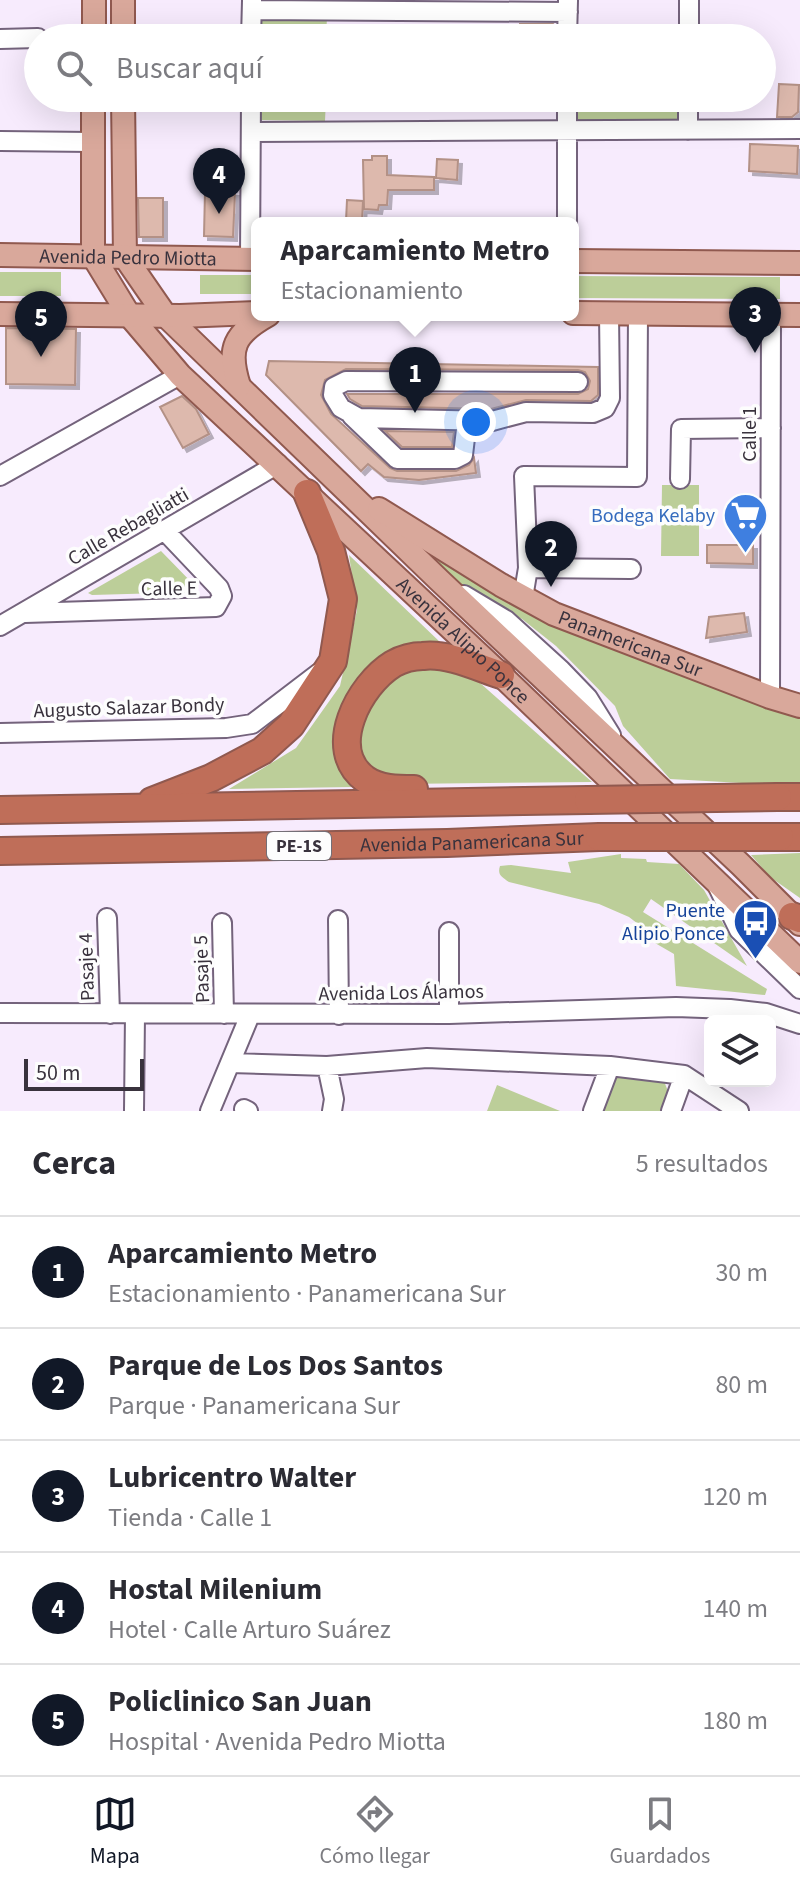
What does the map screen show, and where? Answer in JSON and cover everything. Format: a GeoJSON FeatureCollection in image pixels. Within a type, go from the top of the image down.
{"type":"FeatureCollection","features":[{"type":"Feature","properties":{"kind":"highway"},"geometry":{"type":"LineString","coordinates":[[137,807],[211,778],[262,751],[291,725],[333,661],[343,599],[331,551],[307,493]]}},
{"type":"Feature","properties":{"kind":"highway"},"geometry":{"type":"LineString","coordinates":[[481,803],[459,789],[384,788],[366,780],[352,764],[346,743],[350,723],[374,681],[404,659],[426,655],[442,657],[501,675]]}},
{"type":"Feature","properties":{"kind":"highway","name":"Avenida Panamericana Sur"},"geometry":{"type":"LineString","coordinates":[[0,810],[789,797]]}},
{"type":"Feature","properties":{"kind":"highway","name":"Avenida Panamericana Sur"},"geometry":{"type":"LineString","coordinates":[[0,851],[447,843],[599,837],[790,837]]}},
{"type":"Feature","properties":{"kind":"main road"},"geometry":{"type":"LineString","coordinates":[[94,0],[94,24]]}},
{"type":"Feature","properties":{"kind":"main road"},"geometry":{"type":"LineString","coordinates":[[123,0],[123,24]]}},
{"type":"Feature","properties":{"kind":"main road"},"geometry":{"type":"LineString","coordinates":[[93,112],[93,256]]}},
{"type":"Feature","properties":{"kind":"main road"},"geometry":{"type":"LineString","coordinates":[[123,112],[125,257]]}},
{"type":"Feature","properties":{"kind":"main road","name":"Avenida Pedro Miotta"},"geometry":{"type":"LineString","coordinates":[[0,255],[251,258]]}},
{"type":"Feature","properties":{"kind":"main road","name":"Avenida Alipio Ponce"},"geometry":{"type":"LineString","coordinates":[[93,256],[129,315],[180,375],[501,675],[800,962]]}},
{"type":"Feature","properties":{"kind":"main road","name":"Avenida Alipio Ponce"},"geometry":{"type":"LineString","coordinates":[[125,257],[165,315],[797,919]]}},
{"type":"Feature","properties":{"kind":"main road"},"geometry":{"type":"LineString","coordinates":[[579,261],[800,263]]}},
{"type":"Feature","properties":{"kind":"main road"},"geometry":{"type":"LineString","coordinates":[[0,314],[251,313]]}},
{"type":"Feature","properties":{"kind":"main road"},"geometry":{"type":"LineString","coordinates":[[579,313],[800,315]]}},
{"type":"Feature","properties":{"kind":"main road"},"geometry":{"type":"LineString","coordinates":[[239,386],[233,369],[234,351],[240,334],[259,321]]}},
{"type":"Feature","properties":{"kind":"main road","name":"Panamericana Sur"},"geometry":{"type":"LineString","coordinates":[[345,487],[523,598],[554,614],[800,706]]}},
{"type":"Feature","properties":{"kind":"street"},"geometry":{"type":"LineString","coordinates":[[689,0],[689,24]]}},
{"type":"Feature","properties":{"kind":"street"},"geometry":{"type":"LineString","coordinates":[[252,5],[568,6]]}},
{"type":"Feature","properties":{"kind":"street"},"geometry":{"type":"LineString","coordinates":[[0,39],[24,38]]}},
{"type":"Feature","properties":{"kind":"street"},"geometry":{"type":"LineString","coordinates":[[251,112],[252,217]]}},
{"type":"Feature","properties":{"kind":"street"},"geometry":{"type":"LineString","coordinates":[[567,112],[567,217]]}},
{"type":"Feature","properties":{"kind":"street"},"geometry":{"type":"LineString","coordinates":[[688,112],[688,130]]}},
{"type":"Feature","properties":{"kind":"street"},"geometry":{"type":"LineString","coordinates":[[251,132],[800,129]]}},
{"type":"Feature","properties":{"kind":"street"},"geometry":{"type":"LineString","coordinates":[[0,141],[92,142]]}},
{"type":"Feature","properties":{"kind":"street"},"geometry":{"type":"LineString","coordinates":[[352,416],[492,421],[526,412],[593,413],[605,408],[610,398],[609,313]]}},
{"type":"Feature","properties":{"kind":"street"},"geometry":{"type":"LineString","coordinates":[[523,598],[528,568],[524,476],[637,477],[638,313]]}},
{"type":"Feature","properties":{"kind":"street","name":"Calle 1"},"geometry":{"type":"LineString","coordinates":[[770,697],[771,315]]}},
{"type":"Feature","properties":{"kind":"street"},"geometry":{"type":"LineString","coordinates":[[0,476],[180,375]]}},
{"type":"Feature","properties":{"kind":"street"},"geometry":{"type":"LineString","coordinates":[[467,421],[463,455],[455,459],[397,459],[341,408],[333,395],[334,387],[341,382],[578,382]]}},
{"type":"Feature","properties":{"kind":"street"},"geometry":{"type":"LineString","coordinates":[[526,412],[528,382]]}},
{"type":"Feature","properties":{"kind":"street"},"geometry":{"type":"LineString","coordinates":[[680,479],[681,429],[771,428]]}},
{"type":"Feature","properties":{"kind":"street","name":"Calle Rebagliatti"},"geometry":{"type":"LineString","coordinates":[[0,626],[278,464]]}},
{"type":"Feature","properties":{"kind":"street","name":"Calle E"},"geometry":{"type":"LineString","coordinates":[[22,613],[216,607],[222,596],[219,588],[164,530]]}},
{"type":"Feature","properties":{"kind":"street"},"geometry":{"type":"LineString","coordinates":[[528,568],[631,569]]}},
{"type":"Feature","properties":{"kind":"street","name":"Augusto Salazar Bondy"},"geometry":{"type":"LineString","coordinates":[[0,733],[226,728],[252,724],[333,661]]}},
{"type":"Feature","properties":{"kind":"street"},"geometry":{"type":"LineString","coordinates":[[716,883],[739,930],[800,989]]}},
{"type":"Feature","properties":{"kind":"street","name":"Pasaje 4"},"geometry":{"type":"LineString","coordinates":[[107,918],[110,1014]]}},
{"type":"Feature","properties":{"kind":"street"},"geometry":{"type":"LineString","coordinates":[[338,920],[339,1015]]}},
{"type":"Feature","properties":{"kind":"street","name":"Pasaje 5"},"geometry":{"type":"LineString","coordinates":[[222,923],[224,1014]]}},
{"type":"Feature","properties":{"kind":"street"},"geometry":{"type":"LineString","coordinates":[[449,932],[449,1014]]}},
{"type":"Feature","properties":{"kind":"street","name":"Avenida Los Álamos"},"geometry":{"type":"LineString","coordinates":[[0,1013],[339,1015],[676,1007],[766,1013],[800,1024]]}},
{"type":"Feature","properties":{"kind":"street"},"geometry":{"type":"LineString","coordinates":[[134,1111],[135,1014]]}},
{"type":"Feature","properties":{"kind":"street"},"geometry":{"type":"LineString","coordinates":[[210,1111],[250,1015]]}},
{"type":"Feature","properties":{"kind":"street"},"geometry":{"type":"LineString","coordinates":[[230,1063],[327,1066],[427,1058],[610,1066],[684,1075],[739,1111]]}},
{"type":"Feature","properties":{"kind":"street"},"geometry":{"type":"LineString","coordinates":[[327,1066],[339,1109]]}},
{"type":"Feature","properties":{"kind":"street"},"geometry":{"type":"LineString","coordinates":[[593,1111],[610,1066]]}},
{"type":"Feature","properties":{"kind":"street"},"geometry":{"type":"LineString","coordinates":[[671,1111],[684,1075]]}},
{"type":"Feature","properties":{"kind":"green space"},"geometry":{"type":"Polygon","coordinates":[[[256,16],[327,17],[327,24],[256,24],[256,16]]]}},
{"type":"Feature","properties":{"kind":"green space"},"geometry":{"type":"Polygon","coordinates":[[[255,112],[325,112],[325,121],[255,120],[255,112]]]}},
{"type":"Feature","properties":{"kind":"green space"},"geometry":{"type":"Polygon","coordinates":[[[578,112],[679,112],[679,122],[578,122],[578,112]]]}},
{"type":"Feature","properties":{"kind":"green space"},"geometry":{"type":"Polygon","coordinates":[[[0,272],[61,272],[61,296],[0,296],[0,272]]]}},
{"type":"Feature","properties":{"kind":"green space"},"geometry":{"type":"Polygon","coordinates":[[[200,275],[251,275],[251,294],[200,294],[200,275]]]}},
{"type":"Feature","properties":{"kind":"green space"},"geometry":{"type":"Polygon","coordinates":[[[579,276],[780,277],[780,299],[579,298],[579,276]]]}},
{"type":"Feature","properties":{"kind":"green space"},"geometry":{"type":"Polygon","coordinates":[[[662,485],[699,485],[699,556],[661,556],[662,485]]]}},
{"type":"Feature","properties":{"kind":"green space"},"geometry":{"type":"Polygon","coordinates":[[[430,550],[800,715],[800,782],[760,784],[670,779],[623,726],[615,706],[556,646],[522,619],[471,592],[446,573],[430,550]]]}},
{"type":"Feature","properties":{"kind":"green space"},"geometry":{"type":"Polygon","coordinates":[[[161,551],[198,592],[88,593],[161,551]]]}},
{"type":"Feature","properties":{"kind":"green space"},"geometry":{"type":"Polygon","coordinates":[[[349,555],[441,643],[403,650],[340,756],[353,787],[229,789],[296,748],[340,686],[357,610],[349,555]]]}},
{"type":"Feature","properties":{"kind":"green space"},"geometry":{"type":"Polygon","coordinates":[[[437,665],[462,667],[592,782],[398,784],[374,776],[359,753],[360,727],[365,714],[381,691],[395,678],[412,670],[437,665]]]}},
{"type":"Feature","properties":{"kind":"green space"},"geometry":{"type":"Polygon","coordinates":[[[800,853],[800,898],[770,877],[751,855],[800,853]]]}},
{"type":"Feature","properties":{"kind":"green space"},"geometry":{"type":"Polygon","coordinates":[[[621,854],[621,858],[679,864],[704,890],[747,966],[651,899],[643,912],[767,989],[765,995],[676,986],[674,954],[655,943],[646,930],[629,917],[599,904],[509,882],[499,872],[500,866],[511,865],[571,873],[568,862],[621,854]]]}},
{"type":"Feature","properties":{"kind":"green space"},"geometry":{"type":"Polygon","coordinates":[[[620,1074],[664,1081],[669,1094],[663,1111],[598,1111],[614,1077],[620,1074]]]}},
{"type":"Feature","properties":{"kind":"green space"},"geometry":{"type":"Polygon","coordinates":[[[497,1085],[560,1111],[487,1111],[497,1085]]]}},
{"type":"Feature","properties":{"kind":"building"},"geometry":{"type":"Polygon","coordinates":[[[779,84],[799,85],[798,112],[792,117],[777,117],[779,84]]]}},
{"type":"Feature","properties":{"kind":"building"},"geometry":{"type":"Polygon","coordinates":[[[750,144],[798,146],[797,174],[749,171],[750,144]]]}},
{"type":"Feature","properties":{"kind":"building"},"geometry":{"type":"Polygon","coordinates":[[[372,156],[387,156],[387,175],[434,177],[434,190],[388,190],[387,205],[379,205],[378,210],[364,209],[363,160],[372,160],[372,156]]]}},
{"type":"Feature","properties":{"kind":"building"},"geometry":{"type":"Polygon","coordinates":[[[437,159],[458,160],[457,180],[436,178],[437,159]]]}},
{"type":"Feature","properties":{"kind":"building"},"geometry":{"type":"Polygon","coordinates":[[[205,191],[235,192],[233,237],[204,236],[205,191]]]}},
{"type":"Feature","properties":{"kind":"building"},"geometry":{"type":"Polygon","coordinates":[[[138,198],[163,198],[163,237],[139,237],[138,198]]]}},
{"type":"Feature","properties":{"kind":"building"},"geometry":{"type":"Polygon","coordinates":[[[347,200],[363,201],[362,217],[346,217],[347,200]]]}},
{"type":"Feature","properties":{"kind":"building"},"geometry":{"type":"Polygon","coordinates":[[[6,328],[76,329],[75,385],[6,384],[6,328]]]}},
{"type":"Feature","properties":{"kind":"building"},"geometry":{"type":"Polygon","coordinates":[[[269,361],[598,367],[598,395],[591,401],[526,400],[491,409],[362,406],[347,394],[578,394],[588,389],[590,381],[585,372],[578,370],[346,369],[325,380],[321,395],[331,414],[390,468],[397,471],[456,471],[469,465],[474,458],[476,473],[419,480],[384,477],[368,464],[361,471],[266,375],[269,361]]]}},
{"type":"Feature","properties":{"kind":"building"},"geometry":{"type":"Polygon","coordinates":[[[182,396],[196,409],[209,434],[183,448],[160,407],[182,396]]]}},
{"type":"Feature","properties":{"kind":"building"},"geometry":{"type":"Polygon","coordinates":[[[385,431],[454,432],[452,447],[402,447],[385,431]]]}},
{"type":"Feature","properties":{"kind":"building"},"geometry":{"type":"Polygon","coordinates":[[[707,545],[753,545],[753,564],[707,563],[707,545]]]}},
{"type":"Feature","properties":{"kind":"building"},"geometry":{"type":"Polygon","coordinates":[[[744,613],[747,632],[706,638],[709,617],[744,613]]]}},
{"type":"Feature","properties":{"kind":"place","name":"Hostal Milenium"},"geometry":{"type":"Point","coordinates":[219,214]}},
{"type":"Feature","properties":{"kind":"place","name":"Lubricentro Walter"},"geometry":{"type":"Point","coordinates":[755,353]}},
{"type":"Feature","properties":{"kind":"place","name":"Policlinico San Juan"},"geometry":{"type":"Point","coordinates":[41,357]}},
{"type":"Feature","properties":{"kind":"place","name":"Aparcamiento Metro"},"geometry":{"type":"Point","coordinates":[415,413]}},
{"type":"Feature","properties":{"kind":"place","name":"Bodega Kelaby"},"geometry":{"type":"Point","coordinates":[746,554]}},
{"type":"Feature","properties":{"kind":"place","name":"Parque de Los Dos Santos"},"geometry":{"type":"Point","coordinates":[551,587]}},
{"type":"Feature","properties":{"kind":"place","name":"Puente Alipio Ponce"},"geometry":{"type":"Point","coordinates":[756,961]}}]}
